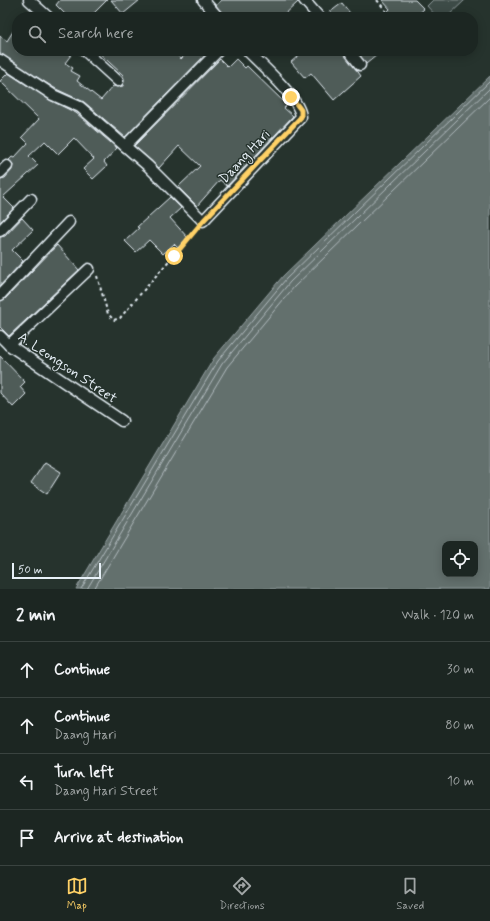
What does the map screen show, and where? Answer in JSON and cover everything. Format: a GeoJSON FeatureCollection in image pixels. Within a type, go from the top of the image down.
{"type":"FeatureCollection","features":[{"type":"Feature","properties":{"kind":"street"},"geometry":{"type":"LineString","coordinates":[[29,0],[42,12]]}},
{"type":"Feature","properties":{"kind":"street"},"geometry":{"type":"LineString","coordinates":[[203,0],[214,12]]}},
{"type":"Feature","properties":{"kind":"street"},"geometry":{"type":"LineString","coordinates":[[304,0],[315,12]]}},
{"type":"Feature","properties":{"kind":"street"},"geometry":{"type":"LineString","coordinates":[[90,56],[118,81]]}},
{"type":"Feature","properties":{"kind":"street"},"geometry":{"type":"LineString","coordinates":[[125,146],[213,56]]}},
{"type":"Feature","properties":{"kind":"street","name":"Daang Hari"},"geometry":{"type":"LineString","coordinates":[[203,221],[301,117],[301,110],[291,97],[253,56]]}},
{"type":"Feature","properties":{"kind":"street"},"geometry":{"type":"LineString","coordinates":[[353,56],[360,64]]}},
{"type":"Feature","properties":{"kind":"street"},"geometry":{"type":"LineString","coordinates":[[0,60],[53,95],[80,107],[125,146],[203,221]]}},
{"type":"Feature","properties":{"kind":"street"},"geometry":{"type":"LineString","coordinates":[[0,231],[31,199]]}},
{"type":"Feature","properties":{"kind":"street"},"geometry":{"type":"LineString","coordinates":[[0,295],[69,222]]}},
{"type":"Feature","properties":{"kind":"street"},"geometry":{"type":"LineString","coordinates":[[9,345],[89,269]]}},
{"type":"Feature","properties":{"kind":"street","name":"A. Leongson Street"},"geometry":{"type":"LineString","coordinates":[[0,336],[9,345],[122,421]]}},
{"type":"Feature","properties":{"kind":"path"},"geometry":{"type":"LineString","coordinates":[[377,0],[388,12]]}},
{"type":"Feature","properties":{"kind":"path"},"geometry":{"type":"LineString","coordinates":[[89,269],[95,271],[108,314],[114,320],[120,318],[203,221]]}},
{"type":"Feature","properties":{"kind":"shaded area"},"geometry":{"type":"Polygon","coordinates":[[[433,0],[465,0],[452,12],[432,12],[427,6],[433,0]]]}},
{"type":"Feature","properties":{"kind":"water"},"geometry":{"type":"Polygon","coordinates":[[[490,76],[490,589],[76,589],[214,358],[283,276],[490,76]]]}},
{"type":"Feature","properties":{"kind":"building"},"geometry":{"type":"Polygon","coordinates":[[[60,0],[107,0],[95,12],[63,12],[56,5],[60,0]]]}},
{"type":"Feature","properties":{"kind":"building"},"geometry":{"type":"Polygon","coordinates":[[[111,0],[140,0],[125,12],[121,12],[111,0]]]}},
{"type":"Feature","properties":{"kind":"building"},"geometry":{"type":"Polygon","coordinates":[[[222,0],[298,0],[298,2],[287,12],[221,12],[216,5],[222,0]]]}},
{"type":"Feature","properties":{"kind":"building"},"geometry":{"type":"Polygon","coordinates":[[[382,0],[415,0],[424,9],[421,12],[387,12],[390,9],[382,0]]]}},
{"type":"Feature","properties":{"kind":"building"},"geometry":{"type":"Polygon","coordinates":[[[342,3],[349,12],[330,12],[342,3]]]}},
{"type":"Feature","properties":{"kind":"building"},"geometry":{"type":"Polygon","coordinates":[[[12,33],[12,56],[70,56],[65,63],[73,68],[71,71],[80,76],[77,81],[101,100],[113,86],[123,86],[124,79],[123,75],[102,56],[178,56],[181,59],[184,56],[204,56],[125,137],[84,102],[56,89],[0,54],[0,36],[7,41],[12,33]]]}},
{"type":"Feature","properties":{"kind":"building"},"geometry":{"type":"Polygon","coordinates":[[[298,56],[347,56],[361,76],[334,100],[311,73],[305,78],[291,62],[298,56]]]}},
{"type":"Feature","properties":{"kind":"building"},"geometry":{"type":"Polygon","coordinates":[[[360,56],[376,56],[366,64],[360,56]]]}},
{"type":"Feature","properties":{"kind":"building"},"geometry":{"type":"Polygon","coordinates":[[[220,59],[228,67],[236,59],[245,68],[247,66],[287,105],[284,108],[293,116],[227,186],[220,180],[197,206],[178,187],[200,166],[179,146],[159,168],[134,146],[220,59]]]}},
{"type":"Feature","properties":{"kind":"building"},"geometry":{"type":"Polygon","coordinates":[[[8,73],[50,100],[76,113],[117,148],[104,162],[107,166],[93,179],[83,169],[94,159],[74,138],[58,154],[45,141],[29,156],[38,165],[3,197],[14,208],[0,222],[0,179],[5,178],[12,170],[13,164],[9,160],[12,157],[14,158],[28,143],[22,137],[39,119],[0,81],[8,73]]]}},
{"type":"Feature","properties":{"kind":"building"},"geometry":{"type":"Polygon","coordinates":[[[170,197],[181,208],[170,218],[188,238],[178,248],[174,244],[163,254],[149,240],[136,252],[125,241],[139,228],[137,227],[170,197]]]}},
{"type":"Feature","properties":{"kind":"building"},"geometry":{"type":"Polygon","coordinates":[[[22,218],[33,230],[12,250],[23,261],[0,286],[0,237],[5,236],[22,218]]]}},
{"type":"Feature","properties":{"kind":"building"},"geometry":{"type":"Polygon","coordinates":[[[57,245],[79,270],[9,336],[0,327],[0,301],[5,299],[57,245]]]}},
{"type":"Feature","properties":{"kind":"building"},"geometry":{"type":"Polygon","coordinates":[[[0,356],[25,382],[20,387],[26,394],[13,407],[0,393],[0,356]]]}},
{"type":"Feature","properties":{"kind":"building"},"geometry":{"type":"Polygon","coordinates":[[[45,462],[61,472],[47,494],[31,483],[45,462]]]}},
{"type":"Feature","properties":{"kind":"route"},"geometry":{"type":"LineString","coordinates":[[174,256],[203,221],[264,154],[301,117],[301,110],[291,97]]}}]}
